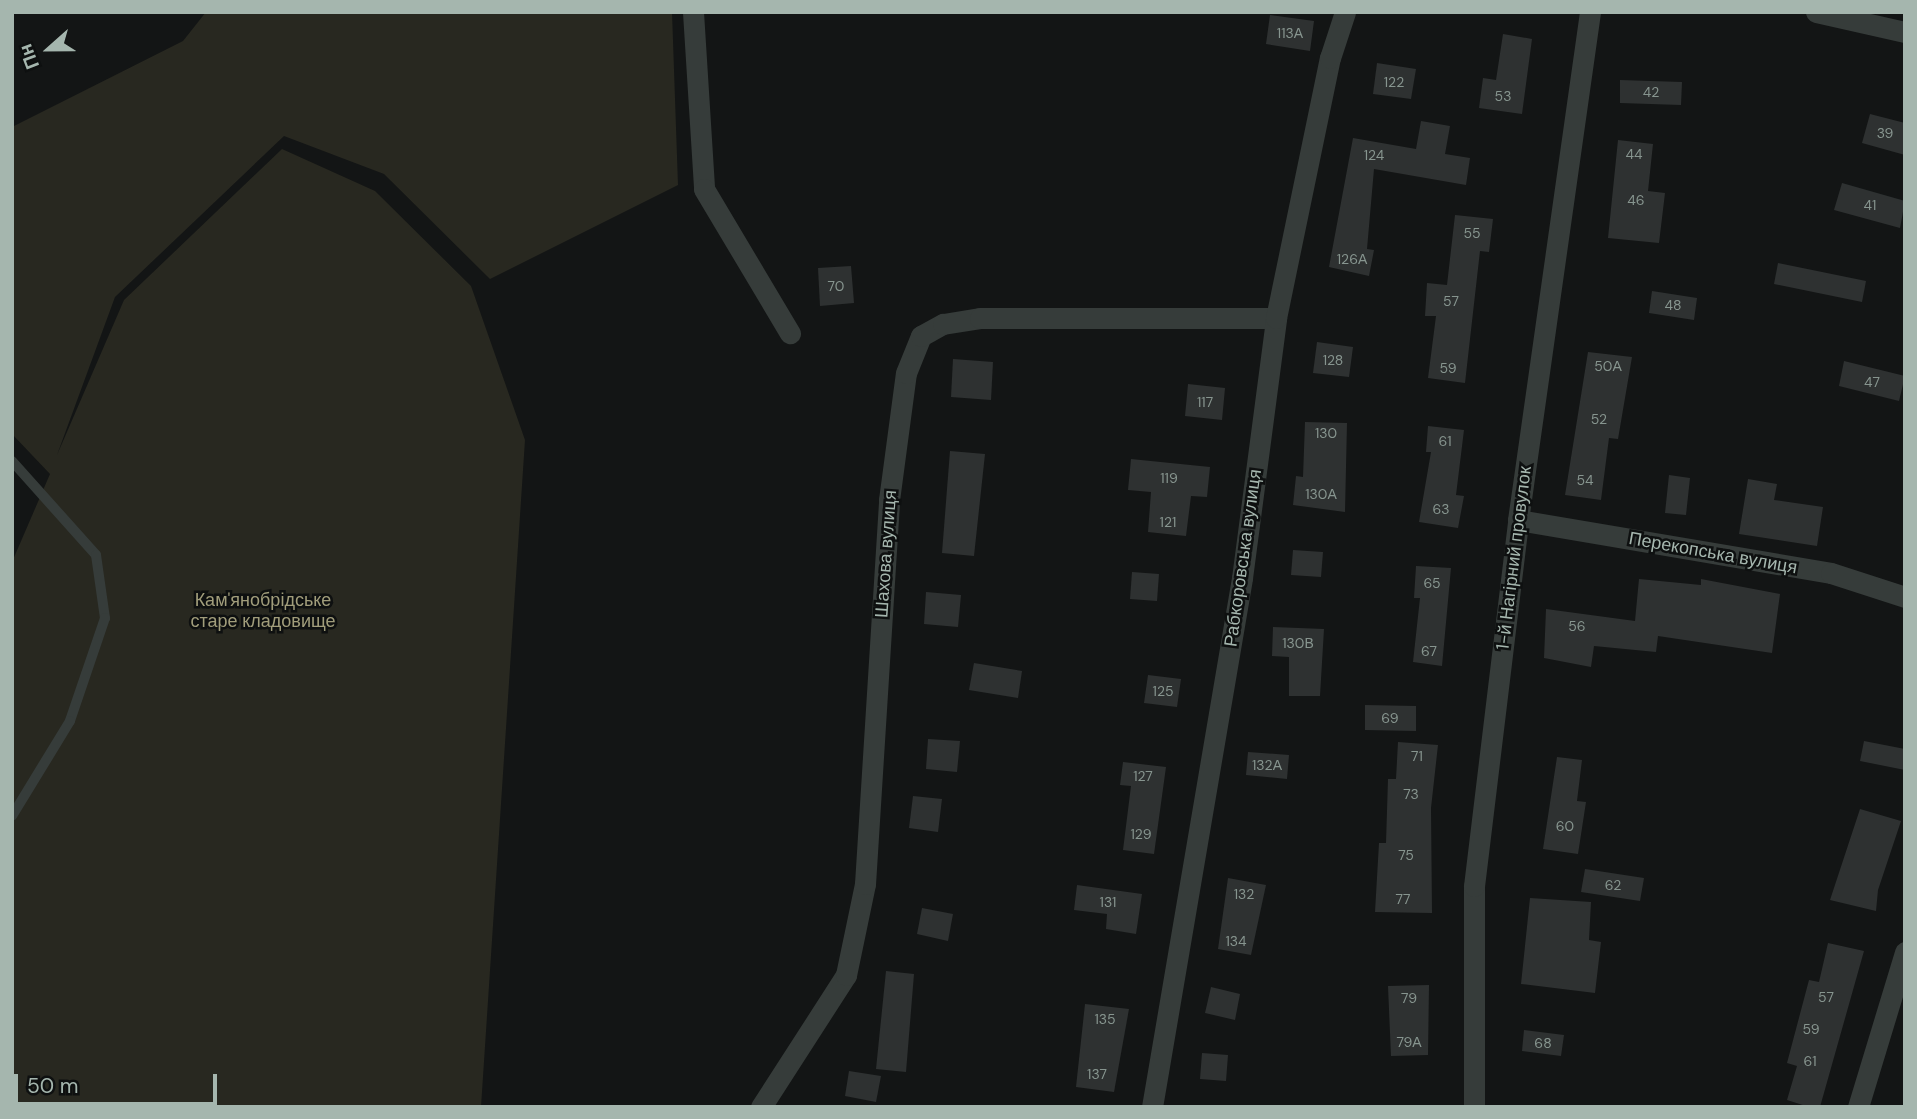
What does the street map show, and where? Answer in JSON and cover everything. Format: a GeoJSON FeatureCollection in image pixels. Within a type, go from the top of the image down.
{"type":"FeatureCollection","features":[{"type":"Feature","properties":{"kind":"street"},"geometry":{"type":"LineString","coordinates":[[693,12],[704,189],[790,333]]}},
{"type":"Feature","properties":{"kind":"street","name":"Рабкоровська вулиця"},"geometry":{"type":"LineString","coordinates":[[1152,1107],[1242,578],[1276,318],[1330,58],[1345,12]]}},
{"type":"Feature","properties":{"kind":"street","name":"1-й Нагірний провулок"},"geometry":{"type":"LineString","coordinates":[[1474,1107],[1474,886],[1518,520],[1590,12]]}},
{"type":"Feature","properties":{"kind":"street"},"geometry":{"type":"LineString","coordinates":[[1816,12],[1905,32]]}},
{"type":"Feature","properties":{"kind":"street","name":"Шахова вулиця"},"geometry":{"type":"LineString","coordinates":[[761,1107],[846,975],[865,884],[889,500],[906,373],[921,336],[943,324],[980,318],[1276,318]]}},
{"type":"Feature","properties":{"kind":"street","name":"Перекопська вулиця"},"geometry":{"type":"LineString","coordinates":[[1518,520],[1831,573],[1905,597]]}},
{"type":"Feature","properties":{"kind":"street"},"geometry":{"type":"LineString","coordinates":[[1857,1107],[1905,952]]}},
{"type":"Feature","properties":{"kind":"lane"},"geometry":{"type":"LineString","coordinates":[[12,461],[96,555],[105,618],[70,721],[12,816]]}},
{"type":"Feature","properties":{"kind":"green space","name":"Кам'янобрідське старе кладовище"},"geometry":{"type":"Polygon","coordinates":[[[206,12],[672,12],[678,185],[490,279],[384,174],[284,136],[115,297],[57,455],[124,300],[282,149],[375,191],[471,286],[525,440],[481,1107],[12,1107],[12,562],[50,474],[12,434],[12,127],[183,41],[206,12]]]}},
{"type":"Feature","properties":{"kind":"building"},"geometry":{"type":"Polygon","coordinates":[[[1270,15],[1314,21],[1310,51],[1266,44],[1270,15]]]}},
{"type":"Feature","properties":{"kind":"building"},"geometry":{"type":"Polygon","coordinates":[[[1503,34],[1532,39],[1522,114],[1479,108],[1483,78],[1496,80],[1503,34]]]}},
{"type":"Feature","properties":{"kind":"building"},"geometry":{"type":"Polygon","coordinates":[[[1377,63],[1416,69],[1411,99],[1373,94],[1377,63]]]}},
{"type":"Feature","properties":{"kind":"building"},"geometry":{"type":"Polygon","coordinates":[[[1620,80],[1682,82],[1681,105],[1620,103],[1620,80]]]}},
{"type":"Feature","properties":{"kind":"building"},"geometry":{"type":"Polygon","coordinates":[[[1870,114],[1905,123],[1905,155],[1862,143],[1870,114]]]}},
{"type":"Feature","properties":{"kind":"building"},"geometry":{"type":"Polygon","coordinates":[[[1421,121],[1450,126],[1445,154],[1470,158],[1466,185],[1374,169],[1367,249],[1374,250],[1369,276],[1329,267],[1353,138],[1416,149],[1421,121]]]}},
{"type":"Feature","properties":{"kind":"building"},"geometry":{"type":"Polygon","coordinates":[[[1618,140],[1653,144],[1648,191],[1665,193],[1659,243],[1608,238],[1618,140]]]}},
{"type":"Feature","properties":{"kind":"building"},"geometry":{"type":"Polygon","coordinates":[[[1842,183],[1905,201],[1900,228],[1834,210],[1842,183]]]}},
{"type":"Feature","properties":{"kind":"building"},"geometry":{"type":"Polygon","coordinates":[[[1455,215],[1493,219],[1489,252],[1480,251],[1465,383],[1428,378],[1436,316],[1425,316],[1427,283],[1447,285],[1455,215]]]}},
{"type":"Feature","properties":{"kind":"building"},"geometry":{"type":"Polygon","coordinates":[[[1778,263],[1866,281],[1862,302],[1774,284],[1778,263]]]}},
{"type":"Feature","properties":{"kind":"building"},"geometry":{"type":"Polygon","coordinates":[[[851,266],[854,303],[820,306],[818,268],[851,266]]]}},
{"type":"Feature","properties":{"kind":"building"},"geometry":{"type":"Polygon","coordinates":[[[1652,291],[1697,298],[1694,320],[1649,313],[1652,291]]]}},
{"type":"Feature","properties":{"kind":"building"},"geometry":{"type":"Polygon","coordinates":[[[1317,342],[1353,347],[1349,377],[1313,373],[1317,342]]]}},
{"type":"Feature","properties":{"kind":"building"},"geometry":{"type":"Polygon","coordinates":[[[1588,352],[1632,357],[1618,439],[1609,438],[1601,500],[1565,495],[1588,352]]]}},
{"type":"Feature","properties":{"kind":"building"},"geometry":{"type":"Polygon","coordinates":[[[953,359],[993,362],[991,400],[951,397],[953,359]]]}},
{"type":"Feature","properties":{"kind":"building"},"geometry":{"type":"Polygon","coordinates":[[[1844,361],[1905,376],[1899,401],[1839,386],[1844,361]]]}},
{"type":"Feature","properties":{"kind":"building"},"geometry":{"type":"Polygon","coordinates":[[[1188,384],[1225,388],[1222,420],[1185,416],[1188,384]]]}},
{"type":"Feature","properties":{"kind":"building"},"geometry":{"type":"Polygon","coordinates":[[[1305,422],[1347,423],[1345,512],[1293,505],[1296,476],[1303,477],[1305,422]]]}},
{"type":"Feature","properties":{"kind":"building"},"geometry":{"type":"Polygon","coordinates":[[[1428,426],[1464,430],[1456,495],[1464,496],[1458,528],[1419,522],[1431,452],[1426,452],[1428,426]]]}},
{"type":"Feature","properties":{"kind":"building"},"geometry":{"type":"Polygon","coordinates":[[[950,451],[985,454],[974,556],[942,553],[950,451]]]}},
{"type":"Feature","properties":{"kind":"building"},"geometry":{"type":"Polygon","coordinates":[[[1131,459],[1210,467],[1207,497],[1191,496],[1186,536],[1148,532],[1151,492],[1128,490],[1131,459]]]}},
{"type":"Feature","properties":{"kind":"building"},"geometry":{"type":"Polygon","coordinates":[[[1669,475],[1690,478],[1686,515],[1665,513],[1669,475]]]}},
{"type":"Feature","properties":{"kind":"building"},"geometry":{"type":"Polygon","coordinates":[[[1748,479],[1777,484],[1774,500],[1823,507],[1817,546],[1739,534],[1748,479]]]}},
{"type":"Feature","properties":{"kind":"building"},"geometry":{"type":"Polygon","coordinates":[[[1293,550],[1323,552],[1321,577],[1291,575],[1293,550]]]}},
{"type":"Feature","properties":{"kind":"building"},"geometry":{"type":"Polygon","coordinates":[[[1416,566],[1451,568],[1442,666],[1413,662],[1420,598],[1414,598],[1416,566]]]}},
{"type":"Feature","properties":{"kind":"building"},"geometry":{"type":"Polygon","coordinates":[[[1132,572],[1159,574],[1157,601],[1130,599],[1132,572]]]}},
{"type":"Feature","properties":{"kind":"building"},"geometry":{"type":"Polygon","coordinates":[[[1639,579],[1701,585],[1701,579],[1780,594],[1772,653],[1658,636],[1656,652],[1594,646],[1591,667],[1544,658],[1546,609],[1635,621],[1639,579]]]}},
{"type":"Feature","properties":{"kind":"building"},"geometry":{"type":"Polygon","coordinates":[[[926,592],[961,595],[958,627],[924,624],[926,592]]]}},
{"type":"Feature","properties":{"kind":"building"},"geometry":{"type":"Polygon","coordinates":[[[1273,627],[1324,629],[1320,696],[1289,696],[1289,657],[1272,656],[1273,627]]]}},
{"type":"Feature","properties":{"kind":"building"},"geometry":{"type":"Polygon","coordinates":[[[974,663],[1022,671],[1018,698],[969,690],[974,663]]]}},
{"type":"Feature","properties":{"kind":"building"},"geometry":{"type":"Polygon","coordinates":[[[1148,675],[1181,679],[1177,707],[1144,703],[1148,675]]]}},
{"type":"Feature","properties":{"kind":"building"},"geometry":{"type":"Polygon","coordinates":[[[1365,705],[1416,706],[1416,731],[1365,730],[1365,705]]]}},
{"type":"Feature","properties":{"kind":"building"},"geometry":{"type":"Polygon","coordinates":[[[928,739],[960,741],[957,772],[926,769],[928,739]]]}},
{"type":"Feature","properties":{"kind":"building"},"geometry":{"type":"Polygon","coordinates":[[[1864,741],[1905,749],[1905,770],[1860,761],[1864,741]]]}},
{"type":"Feature","properties":{"kind":"building"},"geometry":{"type":"Polygon","coordinates":[[[1398,742],[1438,745],[1431,808],[1432,913],[1375,912],[1379,843],[1386,843],[1388,779],[1396,779],[1398,742]]]}},
{"type":"Feature","properties":{"kind":"building"},"geometry":{"type":"Polygon","coordinates":[[[1248,752],[1289,755],[1287,779],[1246,775],[1248,752]]]}},
{"type":"Feature","properties":{"kind":"building"},"geometry":{"type":"Polygon","coordinates":[[[1557,757],[1582,760],[1577,801],[1586,802],[1578,854],[1543,849],[1557,757]]]}},
{"type":"Feature","properties":{"kind":"building"},"geometry":{"type":"Polygon","coordinates":[[[1123,762],[1166,767],[1154,854],[1123,850],[1131,786],[1120,785],[1123,762]]]}},
{"type":"Feature","properties":{"kind":"building"},"geometry":{"type":"Polygon","coordinates":[[[913,796],[942,799],[938,832],[909,828],[913,796]]]}},
{"type":"Feature","properties":{"kind":"building"},"geometry":{"type":"Polygon","coordinates":[[[1860,809],[1901,821],[1878,890],[1876,911],[1830,900],[1860,809]]]}},
{"type":"Feature","properties":{"kind":"building"},"geometry":{"type":"Polygon","coordinates":[[[1585,869],[1644,878],[1640,901],[1581,892],[1585,869]]]}},
{"type":"Feature","properties":{"kind":"building"},"geometry":{"type":"Polygon","coordinates":[[[1228,878],[1266,885],[1251,955],[1218,949],[1228,878]]]}},
{"type":"Feature","properties":{"kind":"building"},"geometry":{"type":"Polygon","coordinates":[[[1077,885],[1142,894],[1136,934],[1106,929],[1107,914],[1074,910],[1077,885]]]}},
{"type":"Feature","properties":{"kind":"building"},"geometry":{"type":"Polygon","coordinates":[[[1530,898],[1591,902],[1589,940],[1601,942],[1595,993],[1521,984],[1530,898]]]}},
{"type":"Feature","properties":{"kind":"building"},"geometry":{"type":"Polygon","coordinates":[[[922,908],[953,914],[948,941],[917,934],[922,908]]]}},
{"type":"Feature","properties":{"kind":"building"},"geometry":{"type":"Polygon","coordinates":[[[1828,943],[1864,951],[1820,1107],[1809,1107],[1787,1100],[1797,1066],[1787,1063],[1809,980],[1819,982],[1828,943]]]}},
{"type":"Feature","properties":{"kind":"building"},"geometry":{"type":"Polygon","coordinates":[[[886,971],[914,974],[906,1072],[876,1069],[886,971]]]}},
{"type":"Feature","properties":{"kind":"building"},"geometry":{"type":"Polygon","coordinates":[[[1429,985],[1428,1055],[1391,1056],[1388,986],[1429,985]]]}},
{"type":"Feature","properties":{"kind":"building"},"geometry":{"type":"Polygon","coordinates":[[[1211,987],[1240,994],[1235,1020],[1205,1013],[1211,987]]]}},
{"type":"Feature","properties":{"kind":"building"},"geometry":{"type":"Polygon","coordinates":[[[1085,1004],[1129,1009],[1114,1092],[1076,1087],[1085,1004]]]}},
{"type":"Feature","properties":{"kind":"building"},"geometry":{"type":"Polygon","coordinates":[[[1524,1030],[1564,1035],[1561,1056],[1522,1051],[1524,1030]]]}},
{"type":"Feature","properties":{"kind":"building"},"geometry":{"type":"Polygon","coordinates":[[[1202,1053],[1228,1055],[1226,1081],[1200,1079],[1202,1053]]]}},
{"type":"Feature","properties":{"kind":"building"},"geometry":{"type":"Polygon","coordinates":[[[849,1071],[881,1076],[876,1102],[845,1096],[849,1071]]]}}]}
